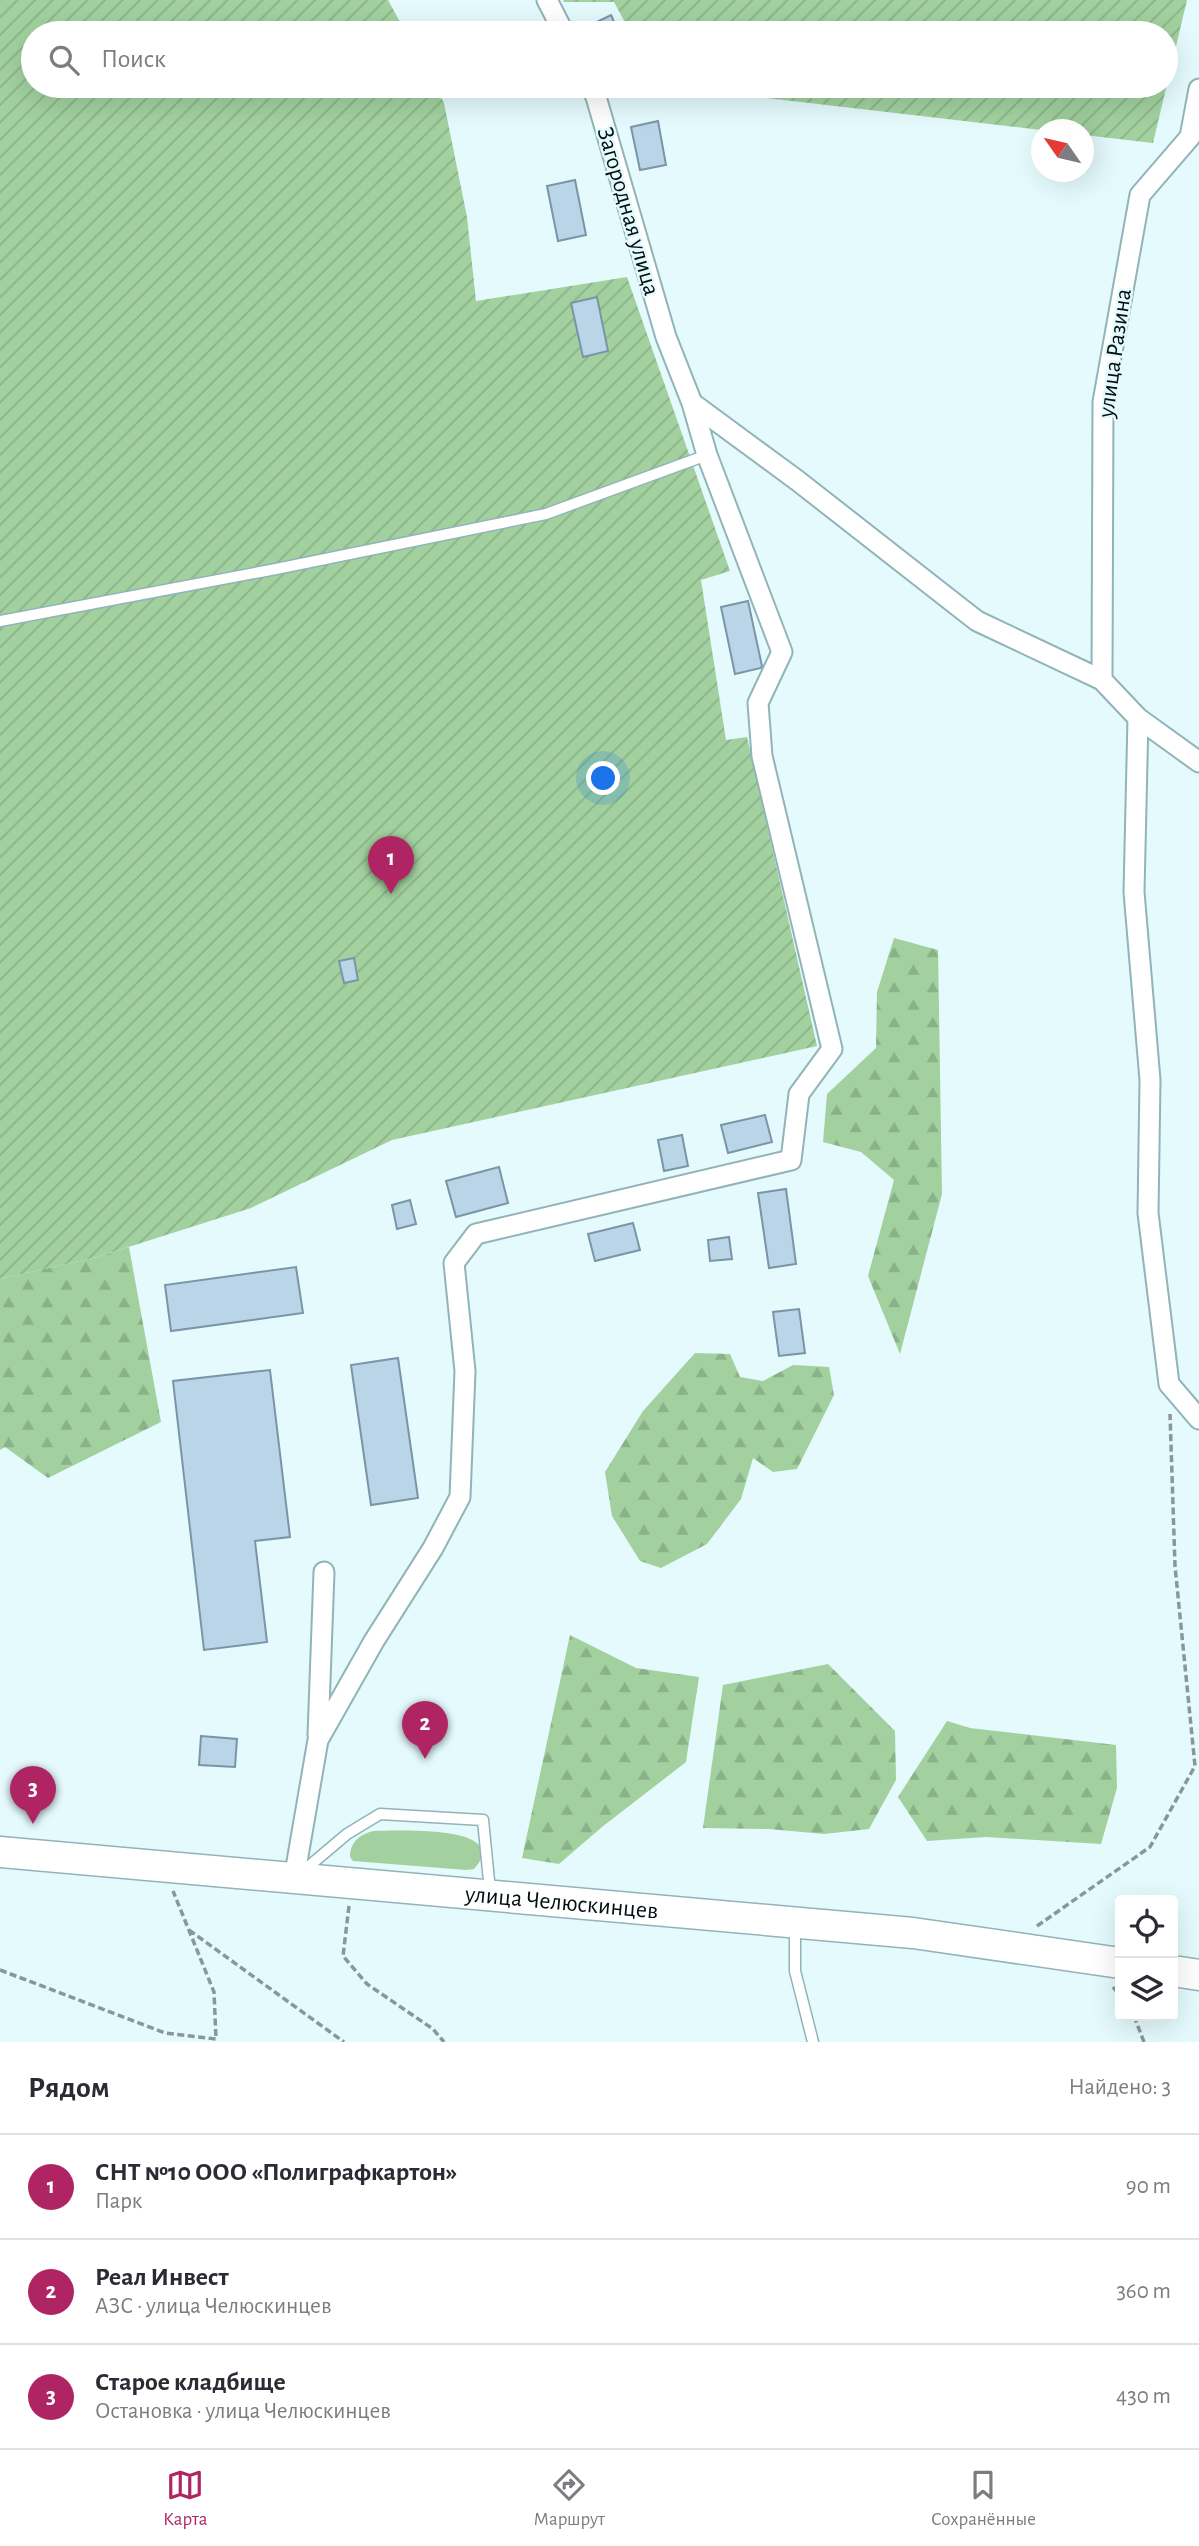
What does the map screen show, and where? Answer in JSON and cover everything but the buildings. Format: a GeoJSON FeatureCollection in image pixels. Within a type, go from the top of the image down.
{"type":"FeatureCollection","features":[{"type":"Feature","properties":{"kind":"main road","name":"улица Челюскинцев"},"geometry":{"type":"LineString","coordinates":[[0,1852],[913,1933],[1115,1962]]}},
{"type":"Feature","properties":{"kind":"main road"},"geometry":{"type":"LineString","coordinates":[[1178,1972],[1199,1975]]}},
{"type":"Feature","properties":{"kind":"street"},"geometry":{"type":"LineString","coordinates":[[547,0],[558,21]]}},
{"type":"Feature","properties":{"kind":"street","name":"улица Разина"},"geometry":{"type":"LineString","coordinates":[[1102,680],[1103,402],[1140,195],[1190,137],[1199,89]]}},
{"type":"Feature","properties":{"kind":"street","name":"Загородная улица"},"geometry":{"type":"LineString","coordinates":[[318,1740],[374,1641],[433,1548],[460,1497],[464,1371],[454,1263],[476,1234],[791,1160],[799,1094],[832,1049],[762,756],[758,703],[782,652],[707,455],[692,403],[666,337],[596,98]]}},
{"type":"Feature","properties":{"kind":"street"},"geometry":{"type":"LineString","coordinates":[[692,403],[977,621],[1102,680],[1138,718],[1199,762]]}},
{"type":"Feature","properties":{"kind":"street"},"geometry":{"type":"LineString","coordinates":[[1138,718],[1134,892],[1150,1080],[1148,1213],[1169,1384],[1199,1419]]}},
{"type":"Feature","properties":{"kind":"street"},"geometry":{"type":"LineString","coordinates":[[295,1879],[318,1740],[324,1572]]}},
{"type":"Feature","properties":{"kind":"lane"},"geometry":{"type":"LineString","coordinates":[[0,621],[546,514],[707,455]]}},
{"type":"Feature","properties":{"kind":"lane"},"geometry":{"type":"LineString","coordinates":[[295,1879],[347,1834],[380,1814],[483,1820],[491,1895]]}},
{"type":"Feature","properties":{"kind":"lane"},"geometry":{"type":"LineString","coordinates":[[795,1922],[795,1971],[813,2042]]}},
{"type":"Feature","properties":{"kind":"path"},"geometry":{"type":"LineString","coordinates":[[1007,1947],[1150,1847],[1195,1766],[1175,1566],[1169,1384]]}},
{"type":"Feature","properties":{"kind":"path"},"geometry":{"type":"LineString","coordinates":[[0,1970],[164,2033],[216,2039],[214,1992],[163,1866]]}},
{"type":"Feature","properties":{"kind":"path"},"geometry":{"type":"LineString","coordinates":[[352,1883],[343,1956],[367,1984],[433,2029],[444,2042]]}},
{"type":"Feature","properties":{"kind":"path"},"geometry":{"type":"LineString","coordinates":[[187,1929],[344,2042]]}},
{"type":"Feature","properties":{"kind":"path"},"geometry":{"type":"LineString","coordinates":[[1136,2021],[1144,2042]]}},
{"type":"Feature","properties":{"kind":"green space"},"geometry":{"type":"Polygon","coordinates":[[[0,0],[388,0],[399,21],[21,21],[21,98],[441,98],[467,217],[476,301],[627,277],[730,571],[701,580],[726,740],[747,737],[817,1046],[392,1140],[251,1208],[97,1257],[0,1279],[0,0]]]}},
{"type":"Feature","properties":{"kind":"green space"},"geometry":{"type":"Polygon","coordinates":[[[563,0],[1187,0],[1178,38],[1178,21],[624,21],[614,2],[563,0]]]}},
{"type":"Feature","properties":{"kind":"green space"},"geometry":{"type":"Polygon","coordinates":[[[767,98],[1164,98],[1153,143],[1094,136],[1094,119],[1031,119],[1031,129],[767,98]]]}},
{"type":"Feature","properties":{"kind":"green space"},"geometry":{"type":"Polygon","coordinates":[[[894,938],[938,950],[942,1194],[900,1354],[868,1276],[894,1180],[861,1152],[823,1142],[827,1094],[876,1048],[877,992],[894,938]]]}},
{"type":"Feature","properties":{"kind":"green space"},"geometry":{"type":"Polygon","coordinates":[[[129,1247],[161,1422],[48,1478],[5,1447],[0,1450],[0,1279],[129,1247]]]}},
{"type":"Feature","properties":{"kind":"green space"},"geometry":{"type":"Polygon","coordinates":[[[695,1353],[730,1354],[740,1377],[763,1381],[793,1365],[829,1367],[834,1395],[797,1469],[773,1472],[753,1458],[741,1499],[707,1544],[661,1568],[640,1561],[612,1516],[605,1472],[643,1411],[695,1353]]]}},
{"type":"Feature","properties":{"kind":"green space"},"geometry":{"type":"Polygon","coordinates":[[[570,1635],[636,1668],[699,1677],[686,1762],[559,1864],[522,1858],[570,1635]]]}},
{"type":"Feature","properties":{"kind":"green space"},"geometry":{"type":"Polygon","coordinates":[[[828,1664],[895,1731],[896,1780],[869,1829],[824,1834],[769,1829],[703,1828],[723,1685],[828,1664]]]}},
{"type":"Feature","properties":{"kind":"green space"},"geometry":{"type":"Polygon","coordinates":[[[947,1721],[970,1728],[1116,1745],[1117,1788],[1101,1844],[986,1837],[927,1841],[898,1797],[947,1721]]]}},
{"type":"Feature","properties":{"kind":"green space"},"geometry":{"type":"Polygon","coordinates":[[[374,1831],[425,1831],[465,1837],[478,1844],[482,1854],[474,1869],[466,1870],[353,1861],[350,1852],[354,1843],[364,1834],[374,1831]]]}},
{"type":"Feature","properties":{"kind":"place","name":"СНТ №10 ООО «Полиграфкартон»"},"geometry":{"type":"Point","coordinates":[391,894]}},
{"type":"Feature","properties":{"kind":"place","name":"Реал Инвест"},"geometry":{"type":"Point","coordinates":[425,1759]}},
{"type":"Feature","properties":{"kind":"place","name":"Старое кладбище"},"geometry":{"type":"Point","coordinates":[33,1824]}}]}
